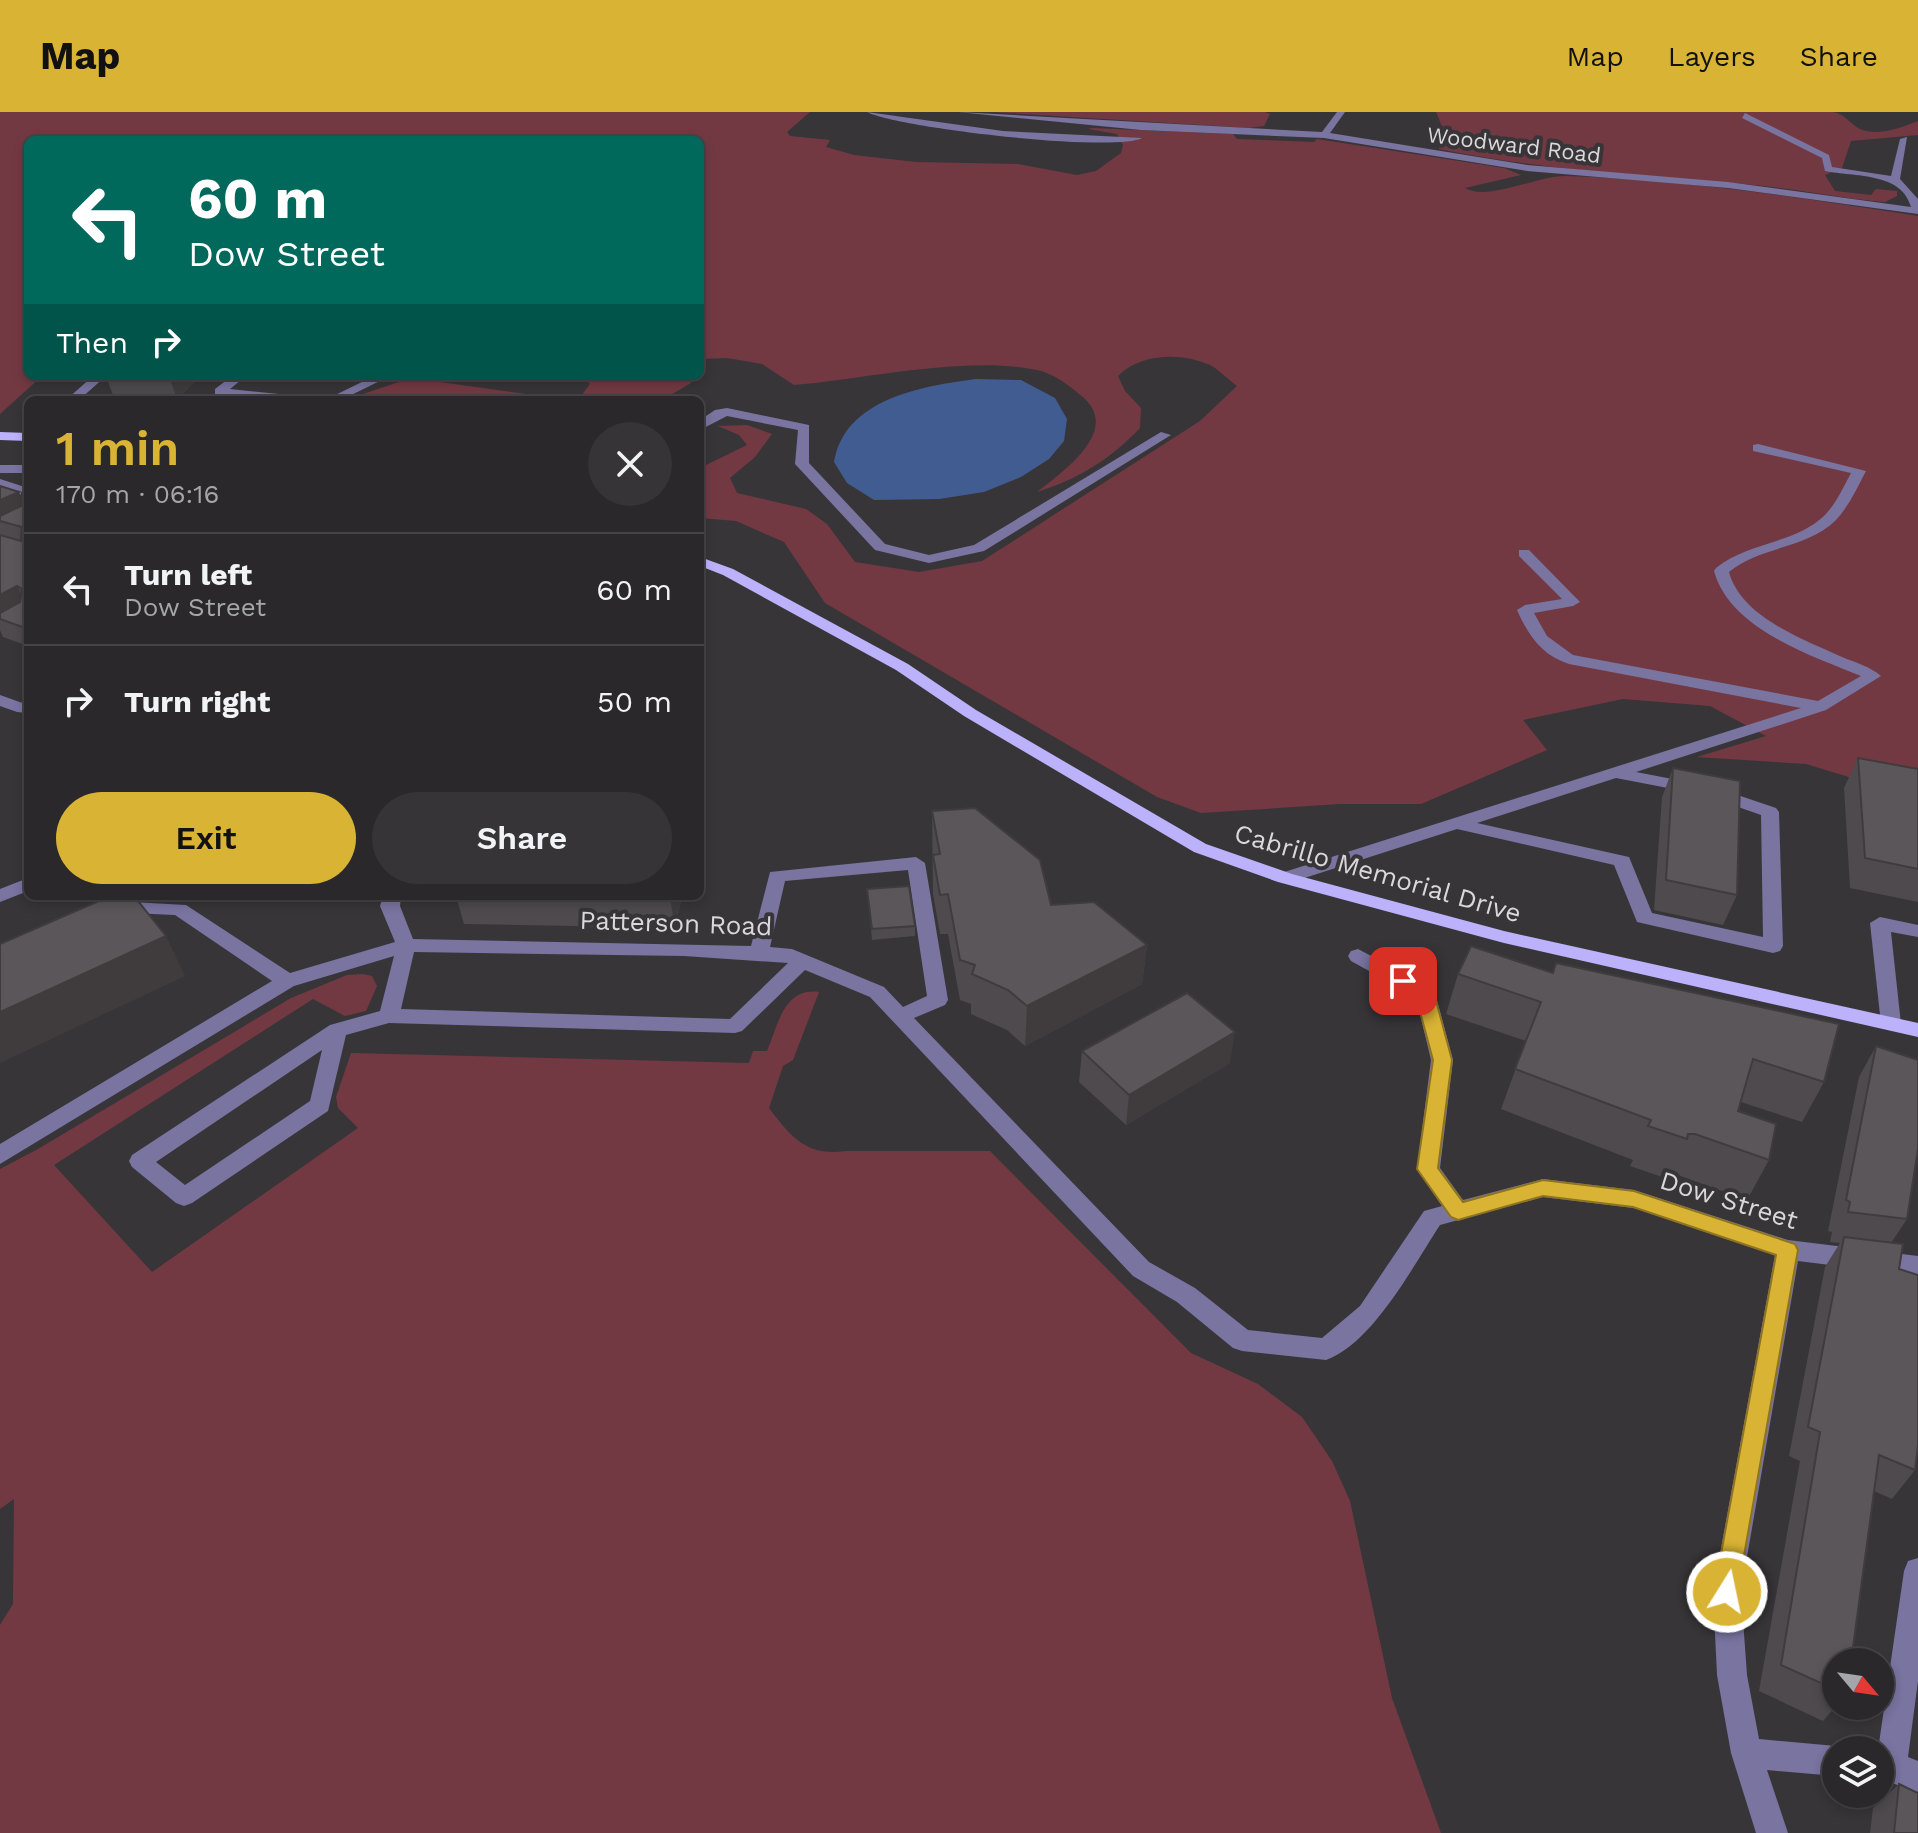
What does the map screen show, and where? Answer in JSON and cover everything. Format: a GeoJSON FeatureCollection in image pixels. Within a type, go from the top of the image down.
{"type":"FeatureCollection","features":[{"type":"Feature","properties":{"kind":"main road"},"geometry":{"type":"LineString","coordinates":[[0,436],[24,437]]}},
{"type":"Feature","properties":{"kind":"main road","name":"Cabrillo Memorial Drive"},"geometry":{"type":"LineString","coordinates":[[704,563],[728,572],[902,667],[970,713],[1200,848],[1285,878],[1504,937],[1918,1030]]}},
{"type":"Feature","properties":{"kind":"street"},"geometry":{"type":"LineString","coordinates":[[871,112],[930,126],[1078,140],[1168,137],[1209,130]]}},
{"type":"Feature","properties":{"kind":"street","name":"Woodward Road"},"geometry":{"type":"LineString","coordinates":[[962,112],[1324,135],[1527,168],[1728,185],[1918,211]]}},
{"type":"Feature","properties":{"kind":"street"},"geometry":{"type":"LineString","coordinates":[[1324,135],[1341,112]]}},
{"type":"Feature","properties":{"kind":"street"},"geometry":{"type":"LineString","coordinates":[[1745,116],[1826,157],[1828,169],[1895,179],[1914,200],[1918,211]]}},
{"type":"Feature","properties":{"kind":"street"},"geometry":{"type":"LineString","coordinates":[[1268,131],[1275,122]]}},
{"type":"Feature","properties":{"kind":"street"},"geometry":{"type":"LineString","coordinates":[[1895,179],[1903,162],[1904,139]]}},
{"type":"Feature","properties":{"kind":"street"},"geometry":{"type":"LineString","coordinates":[[1904,188],[1918,186]]}},
{"type":"Feature","properties":{"kind":"street"},"geometry":{"type":"LineString","coordinates":[[77,396],[95,380]]}},
{"type":"Feature","properties":{"kind":"street"},"geometry":{"type":"LineString","coordinates":[[235,380],[219,392],[259,396]]}},
{"type":"Feature","properties":{"kind":"street"},"geometry":{"type":"LineString","coordinates":[[340,396],[376,380]]}},
{"type":"Feature","properties":{"kind":"street"},"geometry":{"type":"LineString","coordinates":[[704,423],[719,413],[727,412],[805,428],[802,464],[880,547],[929,559],[979,548],[1165,435]]}},
{"type":"Feature","properties":{"kind":"street"},"geometry":{"type":"LineString","coordinates":[[1285,878],[1820,707],[1873,676],[1809,648],[1759,618],[1727,590],[1721,571],[1737,555],[1795,539],[1823,524],[1839,508],[1859,471],[1758,448]]}},
{"type":"Feature","properties":{"kind":"street"},"geometry":{"type":"LineString","coordinates":[[0,469],[24,469]]}},
{"type":"Feature","properties":{"kind":"street"},"geometry":{"type":"LineString","coordinates":[[0,483],[24,492]]}},
{"type":"Feature","properties":{"kind":"street"},"geometry":{"type":"LineString","coordinates":[[1524,553],[1573,602],[1525,610],[1537,639],[1548,649],[1569,659],[1820,707]]}},
{"type":"Feature","properties":{"kind":"street"},"geometry":{"type":"LineString","coordinates":[[0,700],[23,709]]}},
{"type":"Feature","properties":{"kind":"street"},"geometry":{"type":"LineString","coordinates":[[1459,824],[1622,861],[1644,918],[1773,946],[1770,812],[1708,791],[1613,772]]}},
{"type":"Feature","properties":{"kind":"street"},"geometry":{"type":"LineString","coordinates":[[759,953],[777,876],[916,863],[938,1000],[900,1016]]}},
{"type":"Feature","properties":{"kind":"street"},"geometry":{"type":"LineString","coordinates":[[0,896],[24,886]]}},
{"type":"Feature","properties":{"kind":"street"},"geometry":{"type":"LineString","coordinates":[[389,1016],[406,945],[390,906],[391,900]]}},
{"type":"Feature","properties":{"kind":"street"},"geometry":{"type":"LineString","coordinates":[[100,904],[179,909],[287,981]]}},
{"type":"Feature","properties":{"kind":"street"},"geometry":{"type":"LineString","coordinates":[[1891,1024],[1880,923],[1918,931]]}},
{"type":"Feature","properties":{"kind":"street","name":"Patterson Road"},"geometry":{"type":"LineString","coordinates":[[0,1155],[287,981],[406,945],[684,949],[785,954],[877,992],[1141,1269],[1186,1295],[1242,1340],[1326,1349],[1369,1313],[1432,1218]]}},
{"type":"Feature","properties":{"kind":"street"},"geometry":{"type":"LineString","coordinates":[[1358,956],[1425,993],[1442,1060],[1428,1169],[1458,1211]]}},
{"type":"Feature","properties":{"kind":"street"},"geometry":{"type":"LineString","coordinates":[[337,1030],[320,1105],[184,1197],[140,1161],[337,1030],[389,1016],[735,1026],[802,961]]}},
{"type":"Feature","properties":{"kind":"street","name":"Dow Street"},"geometry":{"type":"LineString","coordinates":[[1432,1218],[1543,1188],[1634,1199],[1788,1250],[1918,1266]]}},
{"type":"Feature","properties":{"kind":"street"},"geometry":{"type":"LineString","coordinates":[[1772,1833],[1746,1753],[1732,1675],[1727,1592],[1788,1250]]}},
{"type":"Feature","properties":{"kind":"street"},"geometry":{"type":"LineString","coordinates":[[1897,1769],[1918,1571]]}},
{"type":"Feature","properties":{"kind":"street"},"geometry":{"type":"LineString","coordinates":[[1746,1753],[1822,1760]]}},
{"type":"Feature","properties":{"kind":"shaded area"},"geometry":{"type":"Polygon","coordinates":[[[0,112],[810,112],[787,132],[790,136],[830,140],[826,147],[854,155],[916,162],[1018,164],[1077,175],[1096,171],[1121,153],[1123,145],[1117,134],[1088,129],[1233,134],[1237,139],[1314,142],[1317,139],[1504,168],[1521,175],[1465,188],[1475,191],[1500,190],[1555,177],[1610,178],[1742,190],[1918,216],[1918,798],[1806,764],[1697,757],[1766,736],[1710,706],[1623,699],[1523,720],[1547,750],[1421,804],[1340,804],[1201,813],[1157,797],[825,603],[784,542],[736,521],[704,518],[704,466],[747,445],[739,435],[718,426],[747,425],[772,434],[755,457],[730,478],[737,493],[806,509],[827,524],[855,562],[919,572],[982,561],[1200,421],[1237,386],[1212,366],[1188,358],[1162,357],[1127,368],[1118,376],[1125,391],[1141,408],[1140,428],[1093,467],[1037,492],[1083,451],[1092,438],[1096,424],[1094,411],[1084,398],[1044,372],[979,365],[794,385],[762,364],[727,358],[704,359],[704,136],[24,136],[24,380],[38,380],[0,414],[0,112]]]}},
{"type":"Feature","properties":{"kind":"shaded area"},"geometry":{"type":"Polygon","coordinates":[[[992,112],[1270,114],[1264,126],[1249,128],[992,112]]]}},
{"type":"Feature","properties":{"kind":"shaded area"},"geometry":{"type":"Polygon","coordinates":[[[1436,112],[1833,112],[1856,127],[1874,132],[1918,121],[1918,135],[1851,141],[1842,168],[1825,175],[1835,191],[1871,195],[1876,189],[1897,191],[1897,196],[1885,202],[1762,186],[1553,167],[1439,149],[1441,124],[1436,112]]]}},
{"type":"Feature","properties":{"kind":"shaded area"},"geometry":{"type":"Polygon","coordinates":[[[405,380],[425,380],[540,396],[357,396],[405,380]]]}},
{"type":"Feature","properties":{"kind":"shaded area"},"geometry":{"type":"Polygon","coordinates":[[[586,380],[689,380],[691,383],[669,396],[581,396],[590,384],[586,380]]]}},
{"type":"Feature","properties":{"kind":"shaded area"},"geometry":{"type":"Polygon","coordinates":[[[347,975],[372,976],[377,986],[366,1011],[345,1016],[313,999],[54,1165],[152,1272],[358,1128],[338,1108],[336,1097],[351,1053],[749,1063],[753,1051],[767,1051],[790,1002],[798,995],[819,992],[793,1060],[783,1066],[769,1108],[793,1136],[810,1148],[832,1152],[990,1151],[1191,1353],[1258,1384],[1302,1417],[1332,1461],[1350,1501],[1392,1698],[1441,1833],[0,1833],[0,1625],[13,1604],[14,1499],[0,1509],[0,1169],[291,998],[347,975]]]}},
{"type":"Feature","properties":{"kind":"water"},"geometry":{"type":"Polygon","coordinates":[[[976,379],[1021,380],[1055,398],[1067,419],[1064,441],[1049,459],[1021,477],[984,492],[939,499],[874,500],[847,483],[834,462],[841,441],[853,423],[869,410],[910,392],[976,379]]]}},
{"type":"Feature","properties":{"kind":"building"},"geometry":{"type":"Polygon","coordinates":[[[0,486],[19,492],[0,500],[0,486]]]}},
{"type":"Feature","properties":{"kind":"building"},"geometry":{"type":"Polygon","coordinates":[[[22,493],[24,628],[0,619],[0,613],[20,602],[22,589],[17,586],[0,595],[0,535],[21,541],[22,527],[0,521],[0,516],[21,506],[22,493]]]}},
{"type":"Feature","properties":{"kind":"building"},"geometry":{"type":"Polygon","coordinates":[[[1858,758],[1918,769],[1918,869],[1865,858],[1858,758]]]}},
{"type":"Feature","properties":{"kind":"building"},"geometry":{"type":"Polygon","coordinates":[[[1673,768],[1740,781],[1737,895],[1666,880],[1673,768]]]}},
{"type":"Feature","properties":{"kind":"building"},"geometry":{"type":"Polygon","coordinates":[[[975,808],[1040,860],[1051,905],[1094,902],[1147,945],[1027,1006],[1008,990],[972,974],[975,965],[960,960],[948,894],[940,895],[933,855],[940,854],[932,811],[975,808]]]}},
{"type":"Feature","properties":{"kind":"building"},"geometry":{"type":"Polygon","coordinates":[[[909,886],[915,926],[872,929],[867,889],[909,886]]]}},
{"type":"Feature","properties":{"kind":"building"},"geometry":{"type":"Polygon","coordinates":[[[101,900],[137,900],[166,936],[0,1012],[0,944],[101,900]]]}},
{"type":"Feature","properties":{"kind":"building"},"geometry":{"type":"Polygon","coordinates":[[[1471,946],[1553,973],[1556,963],[1839,1024],[1824,1082],[1753,1059],[1738,1111],[1776,1124],[1769,1160],[1695,1134],[1688,1134],[1687,1139],[1648,1126],[1651,1120],[1515,1069],[1541,1002],[1458,974],[1471,946]]]}},
{"type":"Feature","properties":{"kind":"building"},"geometry":{"type":"Polygon","coordinates":[[[1187,993],[1235,1032],[1129,1095],[1082,1051],[1187,993]]]}},
{"type":"Feature","properties":{"kind":"building"},"geometry":{"type":"Polygon","coordinates":[[[1876,1046],[1918,1060],[1918,1149],[1907,1219],[1848,1212],[1850,1202],[1846,1200],[1876,1046]]]}},
{"type":"Feature","properties":{"kind":"building"},"geometry":{"type":"Polygon","coordinates":[[[1844,1237],[1903,1244],[1899,1269],[1918,1275],[1918,1445],[1915,1470],[1879,1455],[1853,1648],[1822,1648],[1822,1684],[1781,1665],[1820,1432],[1808,1427],[1844,1237]]]}},
{"type":"Feature","properties":{"kind":"building"},"geometry":{"type":"Polygon","coordinates":[[[1899,1784],[1918,1793],[1918,1833],[1894,1833],[1899,1784]]]}},
{"type":"Feature","properties":{"kind":"route"},"geometry":{"type":"LineString","coordinates":[[1403,981],[1425,993],[1442,1060],[1428,1169],[1458,1211],[1543,1188],[1634,1199],[1788,1250],[1727,1592]]}}]}
